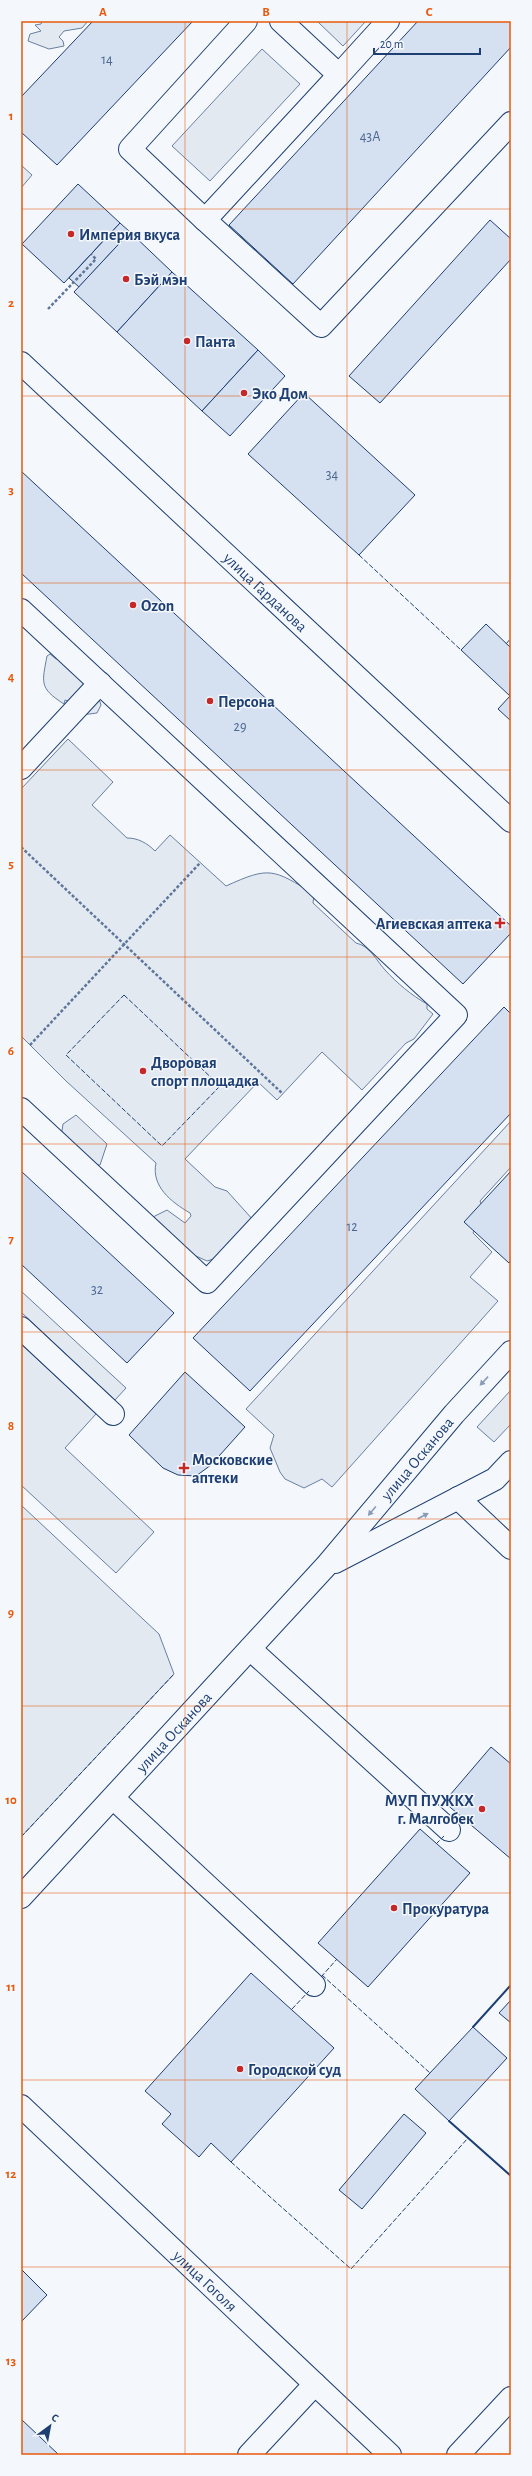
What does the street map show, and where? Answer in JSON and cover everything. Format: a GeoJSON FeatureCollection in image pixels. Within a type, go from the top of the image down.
{"type":"FeatureCollection","features":[{"type":"Feature","properties":{"kind":"street"},"geometry":{"type":"LineString","coordinates":[[246,21],[130,150],[321,326],[511,124]]}},
{"type":"Feature","properties":{"kind":"street"},"geometry":{"type":"LineString","coordinates":[[281,21],[339,75]]}},
{"type":"Feature","properties":{"kind":"street"},"geometry":{"type":"LineString","coordinates":[[205,220],[388,21]]}},
{"type":"Feature","properties":{"kind":"street","name":"улица Гарданова"},"geometry":{"type":"LineString","coordinates":[[21,362],[511,821]]}},
{"type":"Feature","properties":{"kind":"street"},"geometry":{"type":"LineString","coordinates":[[21,610],[456,1015],[207,1282],[21,1109]]}},
{"type":"Feature","properties":{"kind":"street"},"geometry":{"type":"LineString","coordinates":[[21,768],[100,683]]}},
{"type":"Feature","properties":{"kind":"street"},"geometry":{"type":"LineString","coordinates":[[21,1328],[113,1414]]}},
{"type":"Feature","properties":{"kind":"street","name":"улица Осканова"},"geometry":{"type":"LineString","coordinates":[[21,1897],[326,1566],[454,1414],[511,1352]]}},
{"type":"Feature","properties":{"kind":"street","name":"улица Осканова"},"geometry":{"type":"LineString","coordinates":[[326,1566],[495,1479],[511,1462]]}},
{"type":"Feature","properties":{"kind":"street"},"geometry":{"type":"LineString","coordinates":[[458,1498],[511,1548]]}},
{"type":"Feature","properties":{"kind":"street"},"geometry":{"type":"LineString","coordinates":[[250,1649],[449,1830]]}},
{"type":"Feature","properties":{"kind":"street"},"geometry":{"type":"LineString","coordinates":[[113,1798],[314,1985]]}},
{"type":"Feature","properties":{"kind":"street","name":"улица Гоголя"},"geometry":{"type":"LineString","coordinates":[[21,2106],[390,2455]]}},
{"type":"Feature","properties":{"kind":"street"},"geometry":{"type":"LineString","coordinates":[[249,2455],[315,2384]]}},
{"type":"Feature","properties":{"kind":"street"},"geometry":{"type":"LineString","coordinates":[[458,2455],[511,2398]]}},
{"type":"Feature","properties":{"kind":"path"},"geometry":{"type":"LineString","coordinates":[[48,309],[96,259],[91,254]]}},
{"type":"Feature","properties":{"kind":"path"},"geometry":{"type":"LineString","coordinates":[[21,847],[283,1094]]}},
{"type":"Feature","properties":{"kind":"path"},"geometry":{"type":"LineString","coordinates":[[30,1045],[200,862]]}},
{"type":"Feature","properties":{"kind":"shaded area"},"geometry":{"type":"Polygon","coordinates":[[[42,21],[88,21],[82,28],[64,31],[59,37],[63,41],[64,46],[49,49],[28,41],[30,34],[41,31],[35,25],[41,24],[42,21]]]}},
{"type":"Feature","properties":{"kind":"shaded area"},"geometry":{"type":"Polygon","coordinates":[[[317,21],[366,21],[343,46],[317,21]]]}},
{"type":"Feature","properties":{"kind":"shaded area"},"geometry":{"type":"Polygon","coordinates":[[[262,49],[300,84],[210,181],[172,146],[262,49]]]}},
{"type":"Feature","properties":{"kind":"shaded area"},"geometry":{"type":"Polygon","coordinates":[[[21,165],[32,175],[21,188],[21,165]]]}},
{"type":"Feature","properties":{"kind":"shaded area"},"geometry":{"type":"Polygon","coordinates":[[[50,654],[56,659],[62,657],[98,696],[101,705],[97,713],[81,715],[71,702],[65,700],[64,704],[50,694],[46,689],[44,684],[44,673],[47,656],[50,654]]]}},
{"type":"Feature","properties":{"kind":"shaded area"},"geometry":{"type":"Polygon","coordinates":[[[68,739],[113,782],[92,805],[127,838],[142,842],[155,851],[170,835],[226,886],[262,873],[280,875],[289,879],[314,894],[313,903],[356,943],[369,950],[385,970],[399,984],[427,1004],[427,1009],[433,1014],[414,1039],[406,1043],[362,1090],[322,1052],[277,1100],[258,1082],[185,1159],[215,1187],[227,1191],[254,1221],[223,1256],[207,1261],[169,1244],[153,1217],[167,1210],[185,1223],[191,1216],[190,1213],[176,1204],[160,1186],[155,1171],[156,1163],[66,1081],[21,1036],[21,789],[68,739]]]}},
{"type":"Feature","properties":{"kind":"shaded area"},"geometry":{"type":"Polygon","coordinates":[[[76,1115],[107,1144],[100,1165],[91,1165],[61,1137],[63,1124],[76,1115]]]}},
{"type":"Feature","properties":{"kind":"shaded area"},"geometry":{"type":"Polygon","coordinates":[[[511,1121],[511,1167],[480,1201],[484,1211],[473,1233],[492,1252],[470,1277],[498,1301],[332,1487],[322,1479],[304,1488],[285,1479],[280,1472],[270,1448],[274,1435],[246,1409],[511,1121]]]}},
{"type":"Feature","properties":{"kind":"shaded area"},"geometry":{"type":"Polygon","coordinates":[[[21,1291],[126,1388],[115,1400],[21,1312],[21,1291]]]}},
{"type":"Feature","properties":{"kind":"shaded area"},"geometry":{"type":"Polygon","coordinates":[[[21,1344],[96,1414],[65,1448],[154,1532],[116,1573],[21,1485],[21,1344]]]}},
{"type":"Feature","properties":{"kind":"shaded area"},"geometry":{"type":"Polygon","coordinates":[[[511,1390],[511,1424],[494,1442],[477,1427],[511,1390]]]}},
{"type":"Feature","properties":{"kind":"shaded area"},"geometry":{"type":"Polygon","coordinates":[[[21,1505],[159,1634],[174,1674],[21,1837],[21,1505]]]}},
{"type":"Feature","properties":{"kind":"building"},"geometry":{"type":"Polygon","coordinates":[[[93,21],[193,21],[57,165],[21,132],[21,97],[93,21]]]}},
{"type":"Feature","properties":{"kind":"building"},"geometry":{"type":"Polygon","coordinates":[[[418,21],[511,21],[511,47],[293,284],[229,225],[418,21]]]}},
{"type":"Feature","properties":{"kind":"building","name":"Империя вкуса"},"geometry":{"type":"Polygon","coordinates":[[[78,184],[120,223],[64,283],[22,244],[78,184]]]}},
{"type":"Feature","properties":{"kind":"building"},"geometry":{"type":"Polygon","coordinates":[[[490,220],[511,239],[511,259],[380,403],[349,376],[490,220]]]}},
{"type":"Feature","properties":{"kind":"building"},"geometry":{"type":"Polygon","coordinates":[[[120,223],[130,232],[79,287],[69,278],[120,223]]]}},
{"type":"Feature","properties":{"kind":"building","name":"Бэй мэн"},"geometry":{"type":"Polygon","coordinates":[[[130,232],[172,272],[117,332],[74,292],[130,232]]]}},
{"type":"Feature","properties":{"kind":"building","name":"Панта"},"geometry":{"type":"Polygon","coordinates":[[[172,272],[258,350],[202,411],[117,332],[172,272]]]}},
{"type":"Feature","properties":{"kind":"building","name":"Эко Дом"},"geometry":{"type":"Polygon","coordinates":[[[258,350],[285,376],[230,436],[202,411],[258,350]]]}},
{"type":"Feature","properties":{"kind":"building"},"geometry":{"type":"Polygon","coordinates":[[[304,393],[415,495],[359,555],[248,454],[304,393]]]}},
{"type":"Feature","properties":{"kind":"building"},"geometry":{"type":"Polygon","coordinates":[[[21,471],[511,926],[511,933],[463,984],[21,573],[21,471]]]}},
{"type":"Feature","properties":{"kind":"building"},"geometry":{"type":"Polygon","coordinates":[[[486,624],[511,648],[510,696],[461,650],[486,624]]]}},
{"type":"Feature","properties":{"kind":"building"},"geometry":{"type":"Polygon","coordinates":[[[511,696],[511,721],[498,709],[511,696]]]}},
{"type":"Feature","properties":{"kind":"building"},"geometry":{"type":"Polygon","coordinates":[[[504,1007],[511,1014],[511,1113],[250,1391],[193,1338],[504,1007]]]}},
{"type":"Feature","properties":{"kind":"building"},"geometry":{"type":"Polygon","coordinates":[[[21,1171],[174,1313],[127,1363],[21,1264],[21,1171]]]}},
{"type":"Feature","properties":{"kind":"building"},"geometry":{"type":"Polygon","coordinates":[[[511,1171],[511,1260],[509,1263],[464,1222],[511,1171]]]}},
{"type":"Feature","properties":{"kind":"building"},"geometry":{"type":"Polygon","coordinates":[[[185,1372],[245,1427],[211,1465],[196,1476],[178,1475],[163,1468],[129,1435],[185,1372]]]}},
{"type":"Feature","properties":{"kind":"building","name":"МУП ПУЖКХ г. Малгобек"},"geometry":{"type":"Polygon","coordinates":[[[491,1747],[511,1764],[511,1859],[444,1802],[491,1747]]]}},
{"type":"Feature","properties":{"kind":"building","name":"Прокуратура"},"geometry":{"type":"Polygon","coordinates":[[[420,1829],[470,1873],[368,1987],[318,1943],[420,1829]]]}},
{"type":"Feature","properties":{"kind":"building","name":"Городской суд"},"geometry":{"type":"Polygon","coordinates":[[[251,1973],[334,2048],[231,2162],[211,2143],[199,2157],[162,2124],[171,2114],[145,2091],[251,1973]]]}},
{"type":"Feature","properties":{"kind":"building"},"geometry":{"type":"Polygon","coordinates":[[[511,2000],[511,2023],[499,2013],[511,2000]]]}},
{"type":"Feature","properties":{"kind":"building"},"geometry":{"type":"Polygon","coordinates":[[[473,2027],[507,2058],[449,2121],[415,2089],[473,2027]]]}},
{"type":"Feature","properties":{"kind":"building"},"geometry":{"type":"Polygon","coordinates":[[[404,2114],[426,2133],[362,2209],[339,2190],[404,2114]]]}},
{"type":"Feature","properties":{"kind":"building"},"geometry":{"type":"Polygon","coordinates":[[[21,2269],[47,2295],[21,2322],[21,2269]]]}},
{"type":"Feature","properties":{"kind":"building"},"geometry":{"type":"Polygon","coordinates":[[[21,2419],[59,2455],[21,2455],[21,2419]]]}},
{"type":"Feature","properties":{"kind":"fence"},"geometry":{"type":"LineString","coordinates":[[359,555],[461,650]]}},
{"type":"Feature","properties":{"kind":"fence"},"geometry":{"type":"LineString","coordinates":[[506,644],[511,638]]}},
{"type":"Feature","properties":{"kind":"fence"},"geometry":{"type":"LineString","coordinates":[[124,995],[220,1086],[162,1146],[66,1055],[124,995]]}},
{"type":"Feature","properties":{"kind":"fence"},"geometry":{"type":"LineString","coordinates":[[21,1837],[174,1674]]}},
{"type":"Feature","properties":{"kind":"fence"},"geometry":{"type":"LineString","coordinates":[[454,1824],[461,1816]]}},
{"type":"Feature","properties":{"kind":"fence"},"geometry":{"type":"LineString","coordinates":[[436,1844],[444,1836]]}},
{"type":"Feature","properties":{"kind":"fence"},"geometry":{"type":"LineString","coordinates":[[321,1977],[337,1959]]}},
{"type":"Feature","properties":{"kind":"fence"},"geometry":{"type":"LineString","coordinates":[[322,1975],[430,2073]]}},
{"type":"Feature","properties":{"kind":"fence"},"geometry":{"type":"LineString","coordinates":[[292,2009],[309,1991]]}},
{"type":"Feature","properties":{"kind":"fence"},"geometry":{"type":"LineString","coordinates":[[231,2162],[351,2269],[468,2138]]}},
{"type":"Feature","properties":{"kind":"wall"},"geometry":{"type":"LineString","coordinates":[[473,2027],[511,1985]]}},
{"type":"Feature","properties":{"kind":"wall"},"geometry":{"type":"LineString","coordinates":[[449,2121],[511,2176]]}},
{"type":"Feature","properties":{"kind":"place","name":"Империя вкуса"},"geometry":{"type":"Point","coordinates":[71,234]}},
{"type":"Feature","properties":{"kind":"place","name":"Бэй мэн"},"geometry":{"type":"Point","coordinates":[126,279]}},
{"type":"Feature","properties":{"kind":"place","name":"Панта"},"geometry":{"type":"Point","coordinates":[187,341]}},
{"type":"Feature","properties":{"kind":"place","name":"Эко Дом"},"geometry":{"type":"Point","coordinates":[244,393]}},
{"type":"Feature","properties":{"kind":"place","name":"Ozon"},"geometry":{"type":"Point","coordinates":[133,605]}},
{"type":"Feature","properties":{"kind":"place","name":"Персона"},"geometry":{"type":"Point","coordinates":[210,701]}},
{"type":"Feature","properties":{"kind":"place","name":"Агиевская аптека"},"geometry":{"type":"Point","coordinates":[500,923]}},
{"type":"Feature","properties":{"kind":"place","name":"Дворовая спорт площадка"},"geometry":{"type":"Point","coordinates":[143,1071]}},
{"type":"Feature","properties":{"kind":"place","name":"Московские аптеки"},"geometry":{"type":"Point","coordinates":[184,1468]}},
{"type":"Feature","properties":{"kind":"place","name":"МУП ПУЖКХ г. Малгобек"},"geometry":{"type":"Point","coordinates":[482,1809]}},
{"type":"Feature","properties":{"kind":"place","name":"Прокуратура"},"geometry":{"type":"Point","coordinates":[394,1908]}},
{"type":"Feature","properties":{"kind":"place","name":"Городской суд"},"geometry":{"type":"Point","coordinates":[240,2069]}}]}
